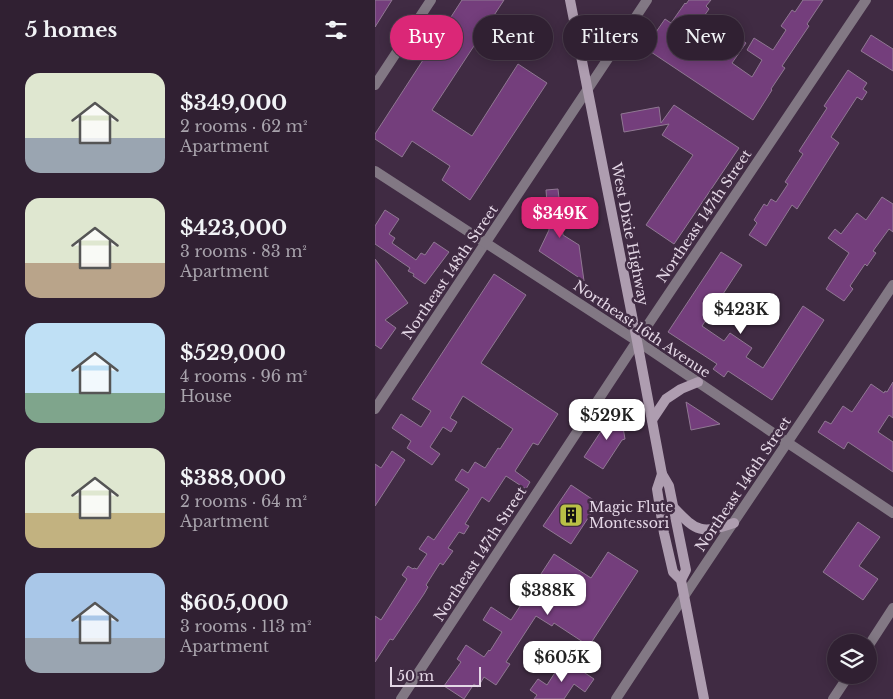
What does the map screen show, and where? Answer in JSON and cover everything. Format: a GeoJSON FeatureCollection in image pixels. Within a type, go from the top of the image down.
{"type":"FeatureCollection","features":[{"type":"Feature","properties":{"kind":"main road","name":"West Dixie Highway"},"geometry":{"type":"LineString","coordinates":[[570,0],[662,474],[669,486],[686,570],[681,580]]}},
{"type":"Feature","properties":{"kind":"main road"},"geometry":{"type":"LineString","coordinates":[[652,420],[666,399],[681,389],[698,382]]}},
{"type":"Feature","properties":{"kind":"main road","name":"West Dixie Highway"},"geometry":{"type":"LineString","coordinates":[[662,474],[657,489],[664,533],[673,572],[681,580],[705,699]]}},
{"type":"Feature","properties":{"kind":"main road"},"geometry":{"type":"LineString","coordinates":[[673,507],[688,523],[700,529],[717,529],[734,523]]}},
{"type":"Feature","properties":{"kind":"street"},"geometry":{"type":"LineString","coordinates":[[375,85],[431,0]]}},
{"type":"Feature","properties":{"kind":"street","name":"Northeast 148th Street"},"geometry":{"type":"LineString","coordinates":[[375,409],[647,0]]}},
{"type":"Feature","properties":{"kind":"street","name":"Northeast 147th Street"},"geometry":{"type":"LineString","coordinates":[[401,699],[637,341],[866,0]]}},
{"type":"Feature","properties":{"kind":"street","name":"Northeast 16th Avenue"},"geometry":{"type":"LineString","coordinates":[[375,171],[637,341],[893,512]]}},
{"type":"Feature","properties":{"kind":"street","name":"Northeast 146th Street"},"geometry":{"type":"LineString","coordinates":[[617,699],[893,285]]}},
{"type":"Feature","properties":{"kind":"street"},"geometry":{"type":"LineString","coordinates":[[876,634],[893,608]]}},
{"type":"Feature","properties":{"kind":"street"},"geometry":{"type":"LineString","coordinates":[[833,699],[843,684]]}},
{"type":"Feature","properties":{"kind":"building"},"geometry":{"type":"Polygon","coordinates":[[[375,0],[392,0],[375,27],[375,0]]]}},
{"type":"Feature","properties":{"kind":"building"},"geometry":{"type":"Polygon","coordinates":[[[462,0],[504,0],[494,15],[473,15],[473,47],[432,110],[472,136],[518,64],[547,83],[470,200],[442,180],[450,166],[412,141],[402,157],[375,139],[375,134],[423,60],[463,60],[463,15],[452,15],[462,0]]]}},
{"type":"Feature","properties":{"kind":"building"},"geometry":{"type":"Polygon","coordinates":[[[689,0],[711,0],[706,6],[709,9],[705,15],[677,15],[689,0]]]}},
{"type":"Feature","properties":{"kind":"building"},"geometry":{"type":"Polygon","coordinates":[[[803,0],[823,0],[807,24],[809,26],[782,66],[785,68],[753,120],[657,56],[657,31],[665,19],[667,20],[667,60],[734,60],[732,63],[752,77],[762,60],[747,50],[754,38],[773,50],[786,30],[781,26],[792,10],[795,12],[803,0]]]}},
{"type":"Feature","properties":{"kind":"building"},"geometry":{"type":"Polygon","coordinates":[[[871,35],[893,49],[893,71],[861,51],[871,35]]]}},
{"type":"Feature","properties":{"kind":"building"},"geometry":{"type":"Polygon","coordinates":[[[848,70],[867,83],[863,89],[867,92],[862,100],[857,97],[831,137],[839,143],[797,209],[792,205],[766,246],[749,235],[757,223],[754,220],[764,204],[767,206],[771,199],[776,202],[788,184],[785,182],[803,154],[799,151],[827,108],[824,106],[848,70]]]}},
{"type":"Feature","properties":{"kind":"building"},"geometry":{"type":"Polygon","coordinates":[[[674,105],[739,148],[674,244],[646,225],[693,155],[662,135],[669,124],[624,132],[621,114],[659,107],[661,123],[674,105]]]}},
{"type":"Feature","properties":{"kind":"building"},"geometry":{"type":"Polygon","coordinates":[[[558,189],[563,235],[579,245],[584,281],[539,251],[549,230],[546,190],[558,189]]]}},
{"type":"Feature","properties":{"kind":"building"},"geometry":{"type":"Polygon","coordinates":[[[882,197],[893,204],[893,232],[889,229],[873,251],[876,253],[867,266],[865,264],[850,286],[853,289],[844,301],[826,289],[849,253],[828,238],[835,229],[841,234],[857,213],[866,220],[882,197]]]}},
{"type":"Feature","properties":{"kind":"building"},"geometry":{"type":"Polygon","coordinates":[[[385,210],[399,219],[389,234],[395,238],[392,243],[416,260],[421,253],[425,255],[434,242],[449,252],[425,284],[408,271],[410,268],[375,244],[375,226],[385,210]]]}},
{"type":"Feature","properties":{"kind":"building"},"geometry":{"type":"Polygon","coordinates":[[[721,252],[742,265],[702,326],[724,341],[730,333],[752,348],[746,357],[763,368],[803,306],[824,320],[772,400],[728,371],[724,377],[713,369],[717,364],[668,332],[721,252]]]}},
{"type":"Feature","properties":{"kind":"building"},"geometry":{"type":"Polygon","coordinates":[[[375,259],[408,303],[385,320],[396,328],[381,349],[375,345],[375,259]]]}},
{"type":"Feature","properties":{"kind":"building"},"geometry":{"type":"Polygon","coordinates":[[[494,274],[526,295],[481,363],[558,414],[538,445],[533,443],[515,471],[530,482],[526,489],[506,476],[489,502],[482,497],[465,524],[469,526],[464,534],[459,532],[448,548],[453,551],[443,565],[440,563],[426,585],[428,587],[424,594],[393,640],[390,639],[375,662],[375,616],[381,620],[407,579],[402,575],[408,566],[417,569],[427,554],[419,549],[428,536],[434,540],[469,489],[455,480],[462,469],[468,473],[475,462],[485,468],[513,429],[463,396],[450,418],[457,422],[451,432],[443,427],[430,447],[440,454],[432,465],[407,448],[411,441],[392,428],[401,414],[421,427],[431,411],[412,399],[494,274]]]}},
{"type":"Feature","properties":{"kind":"building"},"geometry":{"type":"Polygon","coordinates":[[[893,382],[893,418],[889,415],[878,432],[893,442],[893,472],[848,442],[844,449],[818,432],[825,421],[831,424],[843,406],[852,412],[871,384],[884,393],[885,391],[887,392],[893,382]]]}},
{"type":"Feature","properties":{"kind":"building"},"geometry":{"type":"Polygon","coordinates":[[[686,402],[720,424],[691,430],[686,402]]]}},
{"type":"Feature","properties":{"kind":"building"},"geometry":{"type":"Polygon","coordinates":[[[619,404],[625,439],[622,440],[603,469],[584,457],[619,404]]]}},
{"type":"Feature","properties":{"kind":"building"},"geometry":{"type":"Polygon","coordinates":[[[392,451],[405,460],[375,506],[375,464],[381,468],[392,451]]]}},
{"type":"Feature","properties":{"kind":"building","name":"Magic Flute Montessori"},"geometry":{"type":"Polygon","coordinates":[[[571,485],[598,503],[571,544],[543,526],[571,485]]]}},
{"type":"Feature","properties":{"kind":"building"},"geometry":{"type":"Polygon","coordinates":[[[858,522],[880,537],[859,566],[878,579],[863,600],[823,572],[858,522]]]}},
{"type":"Feature","properties":{"kind":"building"},"geometry":{"type":"Polygon","coordinates":[[[608,552],[638,571],[589,646],[554,623],[552,626],[536,616],[506,662],[510,664],[496,685],[484,677],[478,687],[474,684],[464,699],[444,686],[461,662],[457,659],[466,645],[484,657],[502,632],[483,620],[491,607],[511,620],[554,554],[591,578],[608,552]]]}},
{"type":"Feature","properties":{"kind":"building"},"geometry":{"type":"Polygon","coordinates":[[[567,661],[594,679],[585,692],[574,684],[564,699],[534,699],[537,695],[530,690],[538,679],[547,685],[556,671],[559,674],[567,661]]]}},
{"type":"Feature","properties":{"kind":"place","name":"Magic Flute Montessori"},"geometry":{"type":"Point","coordinates":[571,515]}}]}
